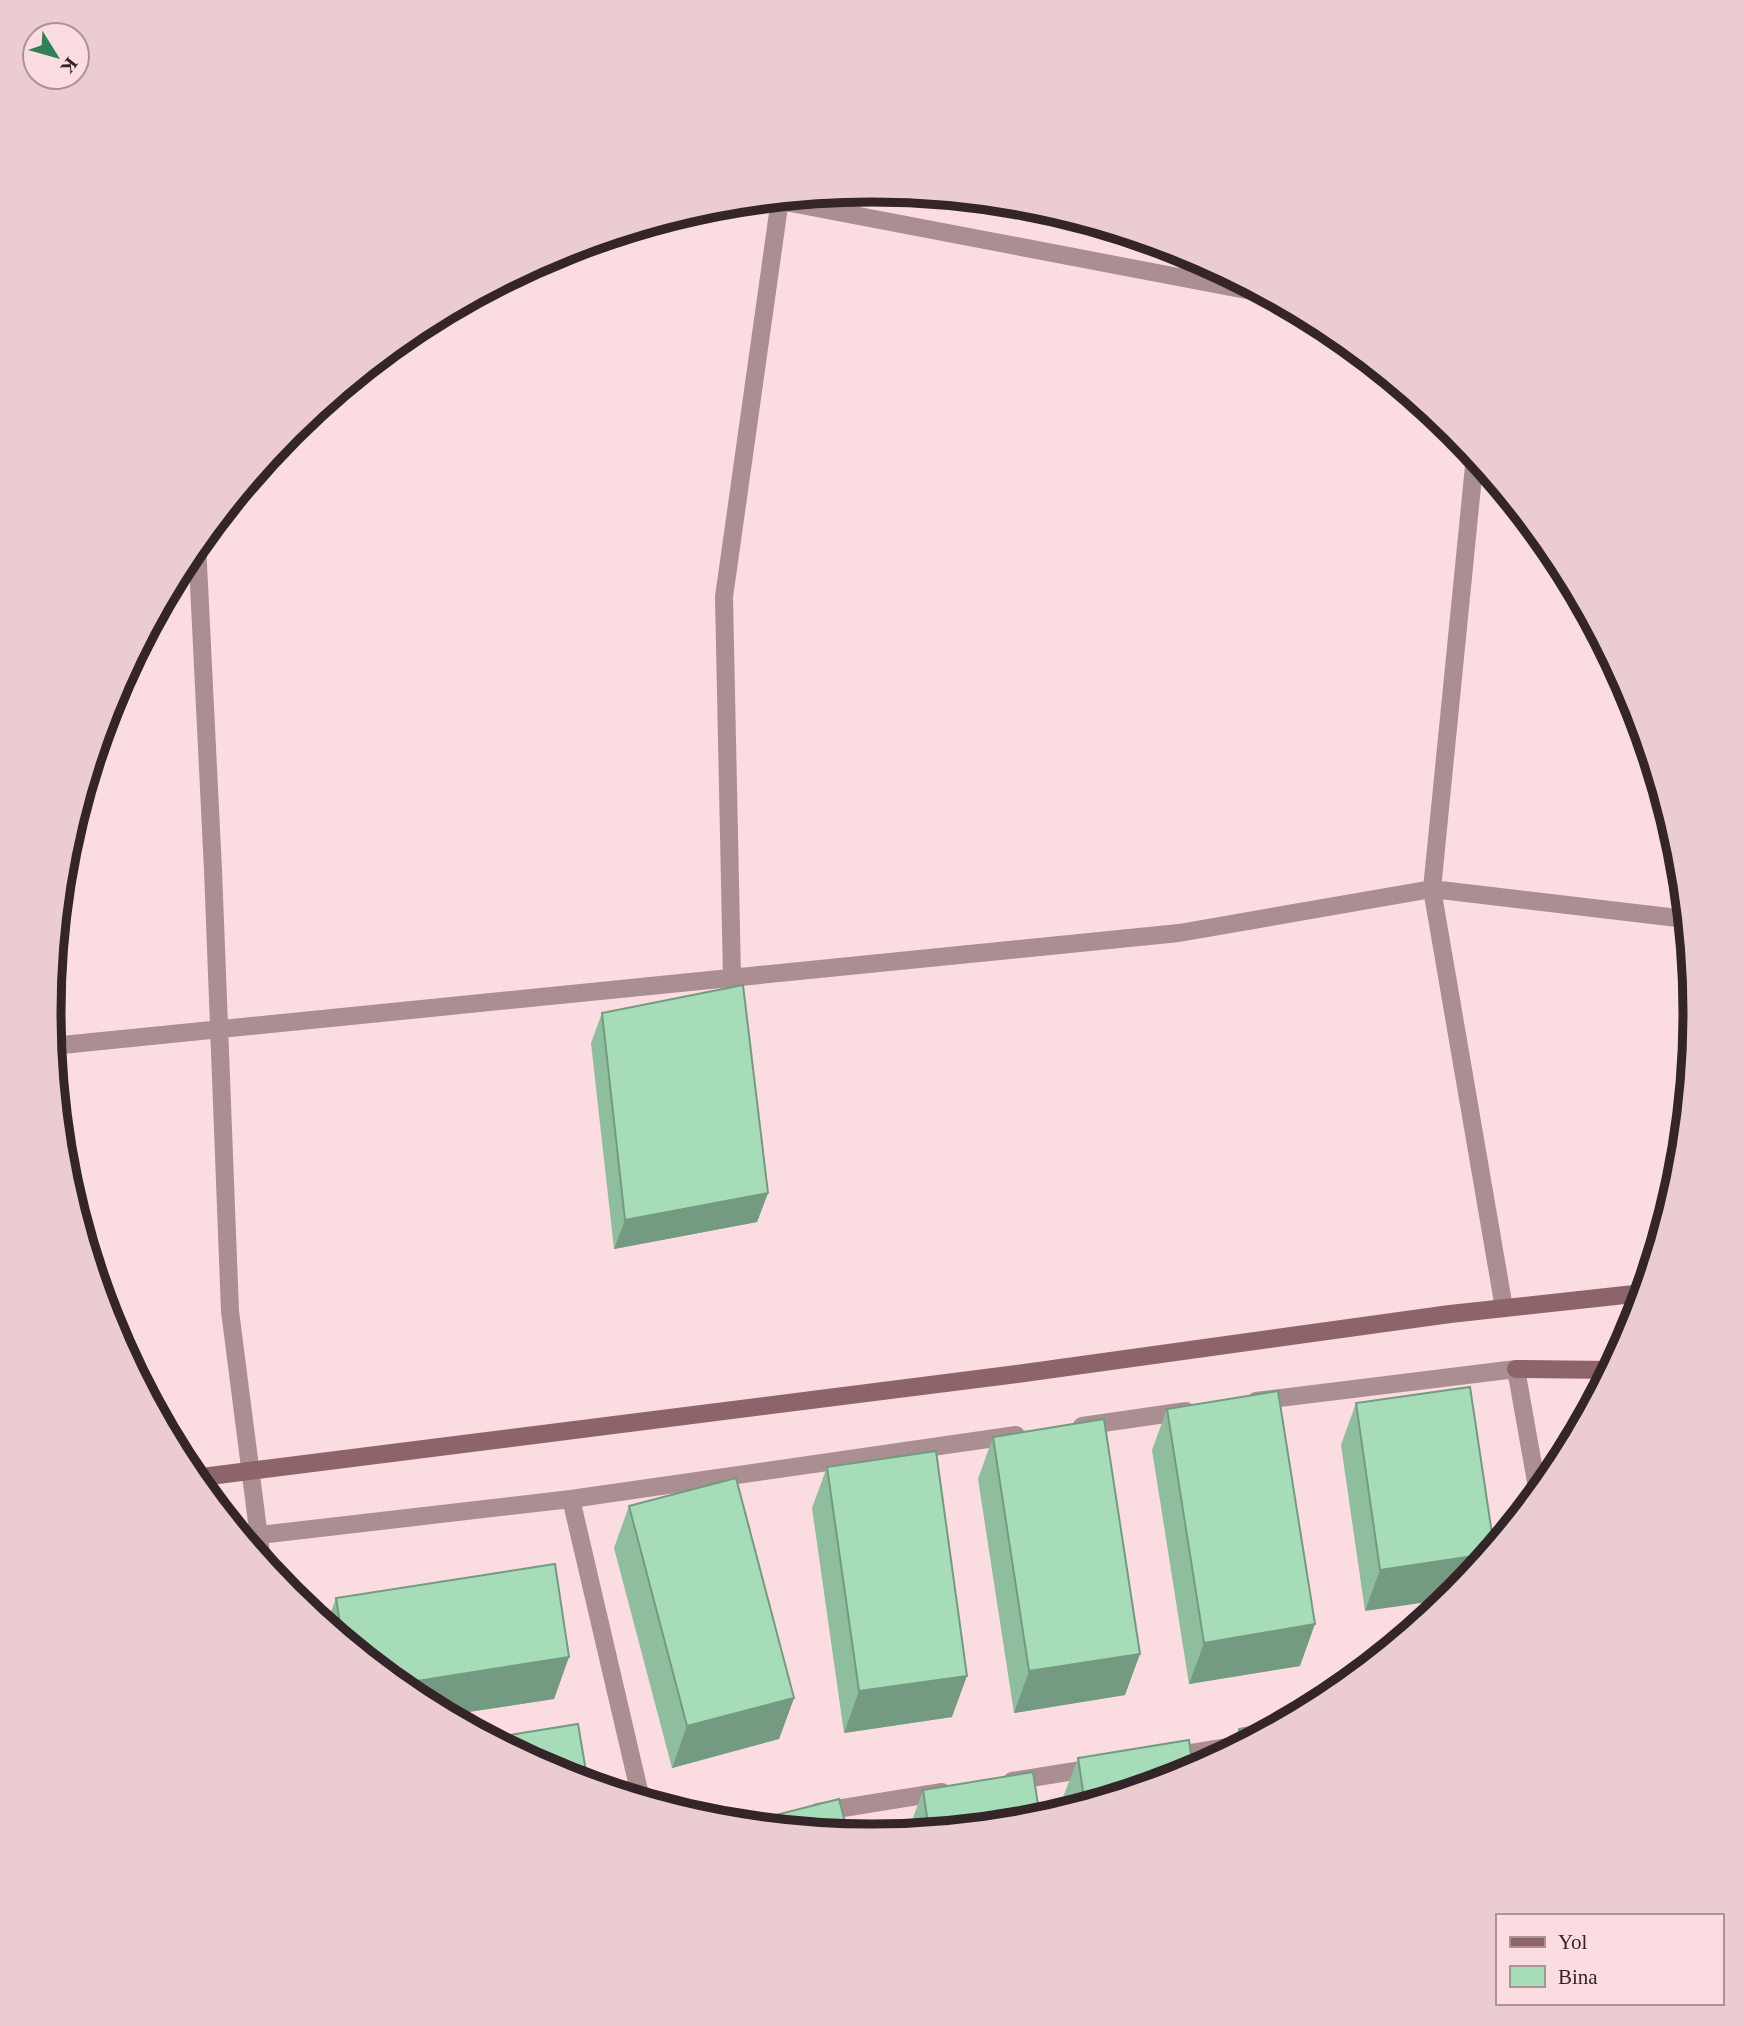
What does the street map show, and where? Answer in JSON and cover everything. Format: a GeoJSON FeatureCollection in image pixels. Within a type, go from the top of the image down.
{"type":"FeatureCollection","features":[{"type":"Feature","properties":{"kind":"street"},"geometry":{"type":"LineString","coordinates":[[805,205],[1234,288]]}},
{"type":"Feature","properties":{"kind":"street"},"geometry":{"type":"LineString","coordinates":[[732,978],[724,597],[777,208]]}},
{"type":"Feature","properties":{"kind":"street"},"geometry":{"type":"LineString","coordinates":[[1474,469],[1432,889],[1504,1308]]}},
{"type":"Feature","properties":{"kind":"street"},"geometry":{"type":"LineString","coordinates":[[198,563],[230,1311],[251,1472],[251,1534]]}},
{"type":"Feature","properties":{"kind":"street"},"geometry":{"type":"LineString","coordinates":[[62,1045],[1179,933],[1432,889],[1677,918]]}},
{"type":"Feature","properties":{"kind":"street"},"geometry":{"type":"LineString","coordinates":[[208,1477],[1017,1374],[1504,1308],[1632,1294]]}},
{"type":"Feature","properties":{"kind":"street"},"geometry":{"type":"LineString","coordinates":[[1517,1369],[1535,1478]]}},
{"type":"Feature","properties":{"kind":"street"},"geometry":{"type":"LineString","coordinates":[[1245,1403],[1517,1369],[1600,1370]]}},
{"type":"Feature","properties":{"kind":"street"},"geometry":{"type":"LineString","coordinates":[[1067,1428],[1204,1409]]}},
{"type":"Feature","properties":{"kind":"street"},"geometry":{"type":"LineString","coordinates":[[252,1536],[571,1499],[1040,1432]]}},
{"type":"Feature","properties":{"kind":"street"},"geometry":{"type":"LineString","coordinates":[[571,1499],[639,1789]]}},
{"type":"Feature","properties":{"kind":"street"},"geometry":{"type":"LineString","coordinates":[[1144,1760],[1209,1750]]}},
{"type":"Feature","properties":{"kind":"street"},"geometry":{"type":"LineString","coordinates":[[993,1784],[1116,1765]]}},
{"type":"Feature","properties":{"kind":"street"},"geometry":{"type":"LineString","coordinates":[[801,1815],[965,1789]]}},
{"type":"Feature","properties":{"kind":"building"},"geometry":{"type":"Polygon","coordinates":[[[743,985],[768,1193],[625,1220],[602,1013],[743,985]]]}},
{"type":"Feature","properties":{"kind":"building"},"geometry":{"type":"Polygon","coordinates":[[[1470,1387],[1492,1535],[1474,1556],[1380,1570],[1356,1403],[1470,1387]]]}},
{"type":"Feature","properties":{"kind":"building"},"geometry":{"type":"Polygon","coordinates":[[[1278,1391],[1315,1624],[1204,1643],[1167,1409],[1278,1391]]]}},
{"type":"Feature","properties":{"kind":"building"},"geometry":{"type":"Polygon","coordinates":[[[1104,1419],[1140,1654],[1029,1671],[993,1437],[1104,1419]]]}},
{"type":"Feature","properties":{"kind":"building"},"geometry":{"type":"Polygon","coordinates":[[[936,1451],[967,1676],[859,1691],[827,1467],[936,1451]]]}},
{"type":"Feature","properties":{"kind":"building"},"geometry":{"type":"Polygon","coordinates":[[[736,1478],[794,1698],[687,1726],[629,1506],[736,1478]]]}},
{"type":"Feature","properties":{"kind":"building"},"geometry":{"type":"Polygon","coordinates":[[[555,1564],[569,1657],[414,1681],[340,1626],[336,1598],[555,1564]]]}},
{"type":"Feature","properties":{"kind":"building"},"geometry":{"type":"Polygon","coordinates":[[[578,1724],[586,1771],[562,1762],[505,1736],[578,1724]]]}},
{"type":"Feature","properties":{"kind":"building"},"geometry":{"type":"Polygon","coordinates":[[[1257,1726],[1240,1735],[1239,1729],[1257,1726]]]}},
{"type":"Feature","properties":{"kind":"building"},"geometry":{"type":"Polygon","coordinates":[[[1189,1740],[1191,1758],[1133,1781],[1084,1795],[1078,1758],[1189,1740]]]}},
{"type":"Feature","properties":{"kind":"building"},"geometry":{"type":"Polygon","coordinates":[[[1033,1772],[1038,1806],[978,1817],[928,1822],[923,1790],[1033,1772]]]}},
{"type":"Feature","properties":{"kind":"building"},"geometry":{"type":"Polygon","coordinates":[[[839,1799],[845,1823],[819,1822],[767,1817],[839,1799]]]}}]}
